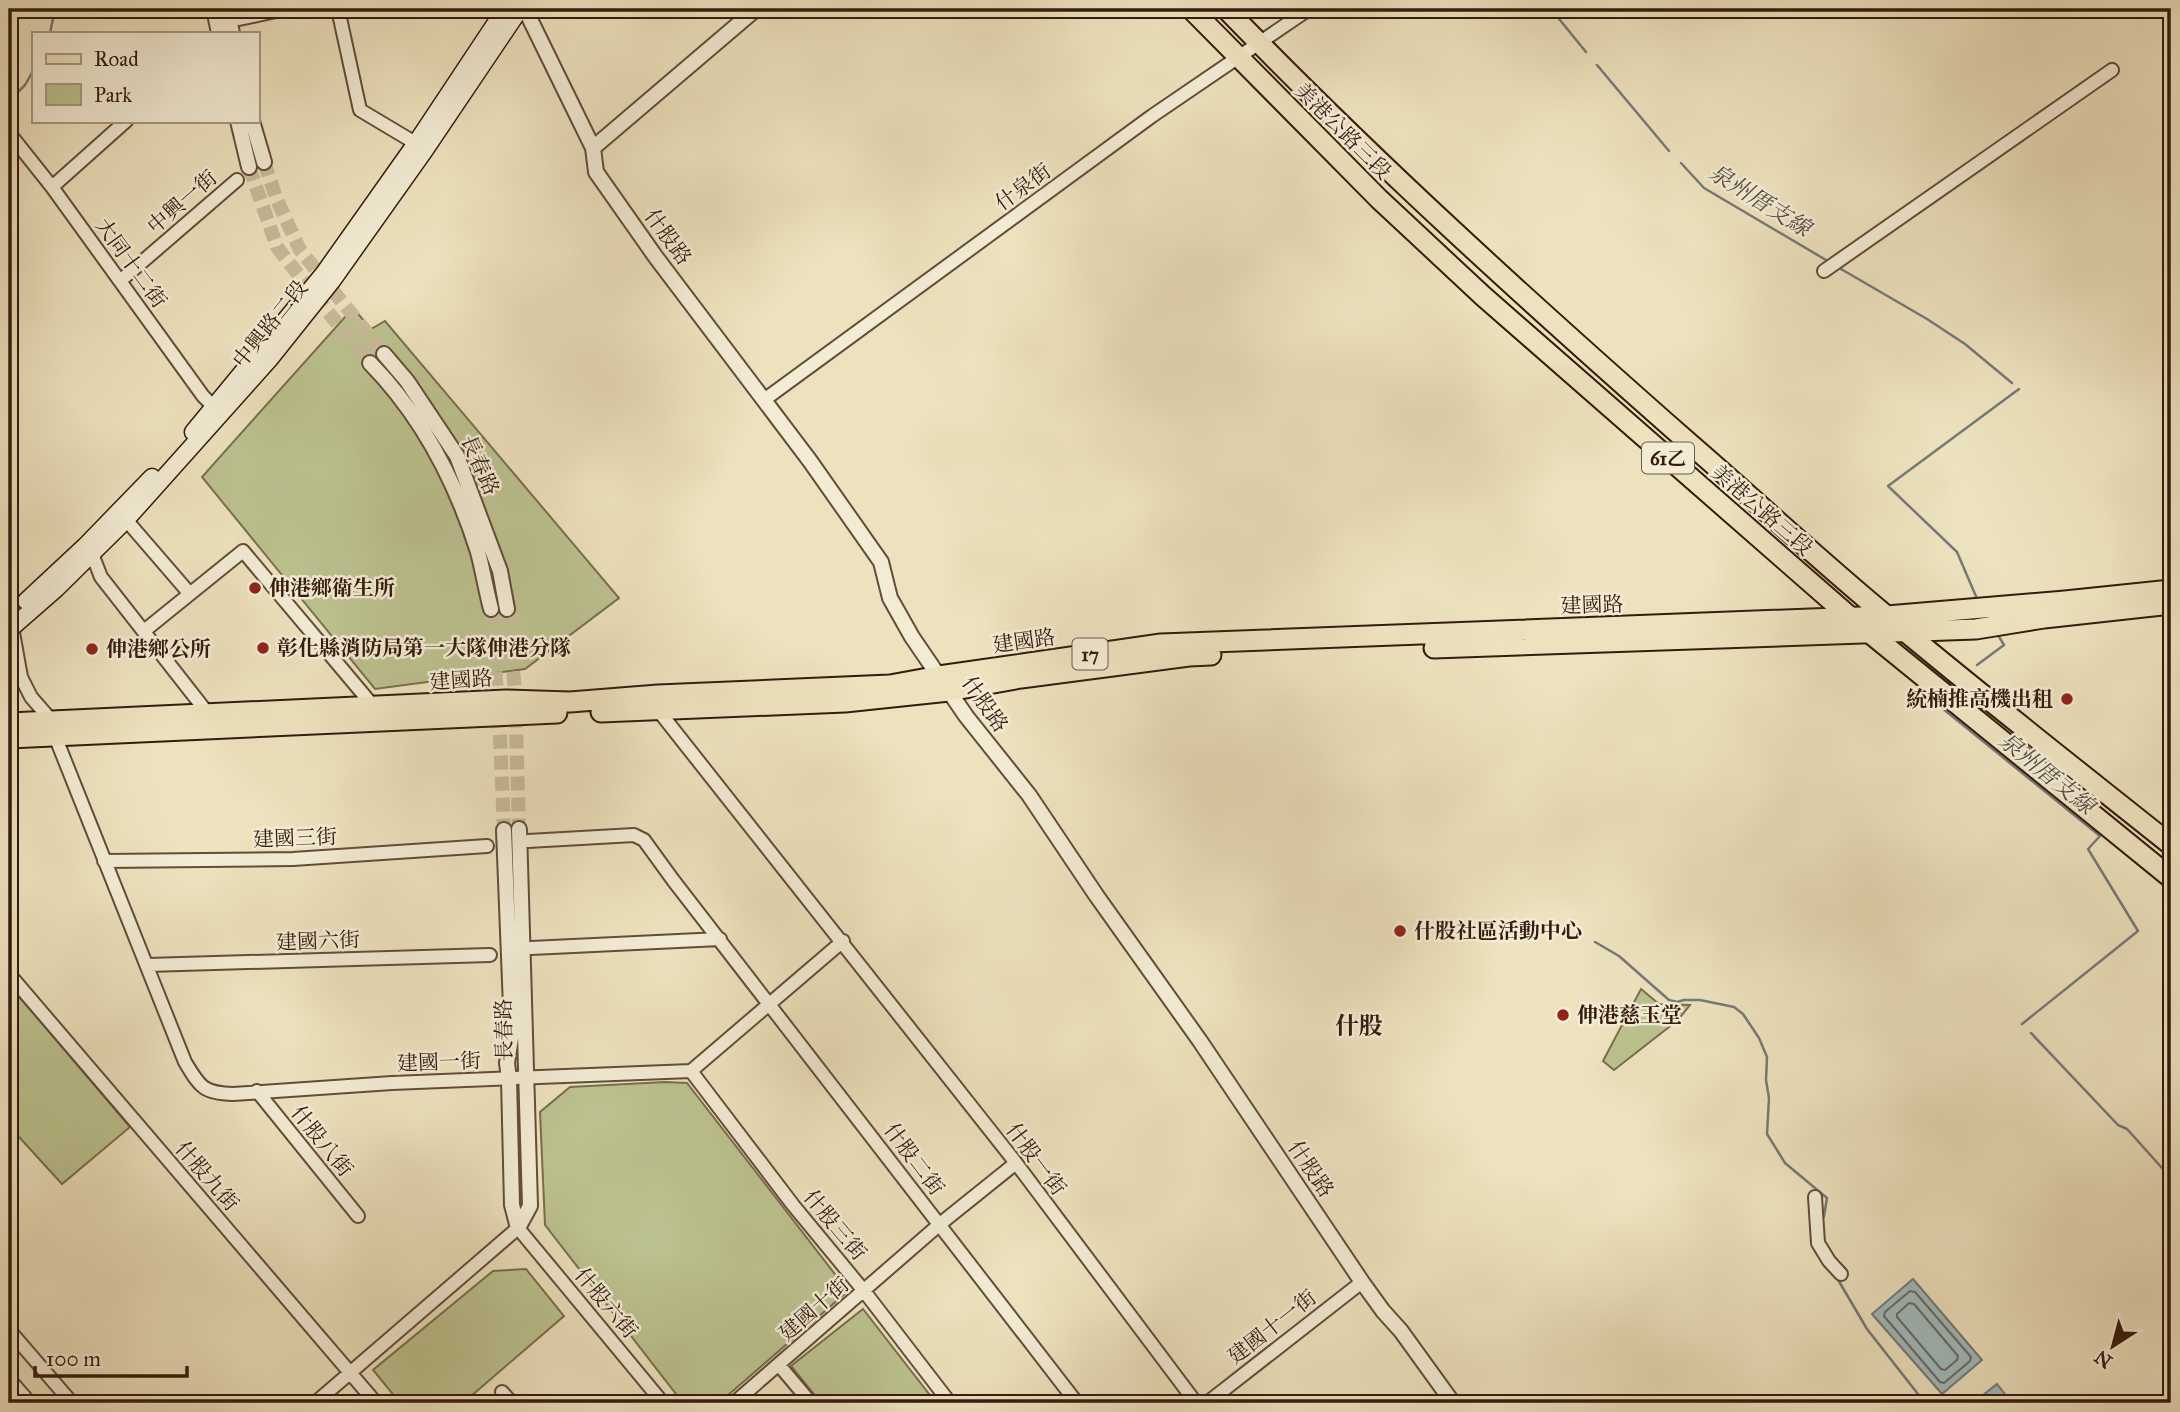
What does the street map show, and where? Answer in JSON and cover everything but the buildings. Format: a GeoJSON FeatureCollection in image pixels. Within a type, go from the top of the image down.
{"type":"FeatureCollection","features":[{"type":"Feature","properties":{"kind":"main road","name":"中興路二段"},"geometry":{"type":"LineString","coordinates":[[421,147],[505,9]]}},
{"type":"Feature","properties":{"kind":"main road","name":"中興路二段"},"geometry":{"type":"LineString","coordinates":[[10,624],[89,550],[122,516],[176,452],[218,411],[421,147],[523,9]]}},
{"type":"Feature","properties":{"kind":"main road","name":"美港公路三段"},"geometry":{"type":"LineString","coordinates":[[1191,9],[1379,199],[1483,296],[1850,617],[2171,878]]}},
{"type":"Feature","properties":{"kind":"main road","name":"美港公路三段"},"geometry":{"type":"LineString","coordinates":[[1226,9],[1331,116],[1505,280],[1887,616],[2171,845]]}},
{"type":"Feature","properties":{"kind":"main road","name":"建國路"},"geometry":{"type":"LineString","coordinates":[[1461,640],[1887,616],[2171,590]]}},
{"type":"Feature","properties":{"kind":"main road","name":"建國路"},"geometry":{"type":"LineString","coordinates":[[9,723],[53,728],[845,702],[1161,644],[1976,629],[2044,618],[2171,604]]}},
{"type":"Feature","properties":{"kind":"main road","name":"建國路"},"geometry":{"type":"LineString","coordinates":[[9,738],[53,728],[209,715],[506,700],[570,702],[658,695],[944,683]]}},
{"type":"Feature","properties":{"kind":"street"},"geometry":{"type":"LineString","coordinates":[[214,9],[219,32]]}},
{"type":"Feature","properties":{"kind":"street"},"geometry":{"type":"LineString","coordinates":[[227,9],[232,32]]}},
{"type":"Feature","properties":{"kind":"street"},"geometry":{"type":"LineString","coordinates":[[239,19],[285,9]]}},
{"type":"Feature","properties":{"kind":"street"},"geometry":{"type":"LineString","coordinates":[[338,9],[360,110],[421,147]]}},
{"type":"Feature","properties":{"kind":"street","name":"什股路"},"geometry":{"type":"LineString","coordinates":[[523,9],[593,148],[596,172],[655,256],[810,461],[881,562],[890,598],[912,637],[984,741],[1029,795],[1200,1041],[1362,1282],[1453,1403]]}},
{"type":"Feature","properties":{"kind":"street"},"geometry":{"type":"LineString","coordinates":[[593,148],[756,9]]}},
{"type":"Feature","properties":{"kind":"street","name":"什泉街"},"geometry":{"type":"LineString","coordinates":[[764,400],[1152,116],[1309,9]]}},
{"type":"Feature","properties":{"kind":"street"},"geometry":{"type":"LineString","coordinates":[[1824,271],[2112,70]]}},
{"type":"Feature","properties":{"kind":"street"},"geometry":{"type":"LineString","coordinates":[[52,187],[124,122]]}},
{"type":"Feature","properties":{"kind":"street"},"geometry":{"type":"LineString","coordinates":[[238,122],[249,167]]}},
{"type":"Feature","properties":{"kind":"street"},"geometry":{"type":"LineString","coordinates":[[252,122],[264,162]]}},
{"type":"Feature","properties":{"kind":"street","name":"大同十二街"},"geometry":{"type":"LineString","coordinates":[[9,133],[52,187],[203,396],[218,411]]}},
{"type":"Feature","properties":{"kind":"street","name":"中興一街"},"geometry":{"type":"LineString","coordinates":[[120,281],[237,180]]}},
{"type":"Feature","properties":{"kind":"street","name":"長春路"},"geometry":{"type":"LineString","coordinates":[[384,354],[407,381],[457,456],[500,571],[507,610]]}},
{"type":"Feature","properties":{"kind":"street","name":"長春路"},"geometry":{"type":"LineString","coordinates":[[370,363],[433,444],[465,516],[478,554],[491,610]]}},
{"type":"Feature","properties":{"kind":"street"},"geometry":{"type":"LineString","coordinates":[[122,516],[190,594]]}},
{"type":"Feature","properties":{"kind":"street"},"geometry":{"type":"LineString","coordinates":[[89,550],[101,577],[209,715]]}},
{"type":"Feature","properties":{"kind":"street"},"geometry":{"type":"LineString","coordinates":[[144,631],[243,551],[374,707]]}},
{"type":"Feature","properties":{"kind":"street","name":"建國一街"},"geometry":{"type":"LineString","coordinates":[[10,624],[21,677],[31,697],[53,728],[185,1062],[204,1089],[233,1094],[392,1083],[691,1071]]}},
{"type":"Feature","properties":{"kind":"street"},"geometry":{"type":"LineString","coordinates":[[658,710],[689,746],[788,876],[843,941],[691,1071]]}},
{"type":"Feature","properties":{"kind":"street","name":"長春路"},"geometry":{"type":"LineString","coordinates":[[504,830],[512,1032],[507,1063],[512,1205],[518,1228]]}},
{"type":"Feature","properties":{"kind":"street"},"geometry":{"type":"LineString","coordinates":[[524,835],[634,835],[644,840],[720,939]]}},
{"type":"Feature","properties":{"kind":"street","name":"長春路"},"geometry":{"type":"LineString","coordinates":[[315,1403],[518,1228],[530,1206],[524,835]]}},
{"type":"Feature","properties":{"kind":"street","name":"建國三街"},"geometry":{"type":"LineString","coordinates":[[104,860],[293,859],[487,846]]}},
{"type":"Feature","properties":{"kind":"street"},"geometry":{"type":"LineString","coordinates":[[531,948],[720,939]]}},
{"type":"Feature","properties":{"kind":"street","name":"什股二街"},"geometry":{"type":"LineString","coordinates":[[720,939],[1077,1403]]}},
{"type":"Feature","properties":{"kind":"street","name":"什股一街"},"geometry":{"type":"LineString","coordinates":[[843,941],[1016,1163],[1196,1403]]}},
{"type":"Feature","properties":{"kind":"street","name":"建國六街"},"geometry":{"type":"LineString","coordinates":[[148,965],[490,955]]}},
{"type":"Feature","properties":{"kind":"street","name":"什股九街"},"geometry":{"type":"LineString","coordinates":[[9,974],[376,1403]]}},
{"type":"Feature","properties":{"kind":"street","name":"什股三街"},"geometry":{"type":"LineString","coordinates":[[691,1071],[950,1403]]}},
{"type":"Feature","properties":{"kind":"street","name":"什股八街"},"geometry":{"type":"LineString","coordinates":[[257,1091],[358,1216]]}},
{"type":"Feature","properties":{"kind":"street","name":"建國十街"},"geometry":{"type":"LineString","coordinates":[[734,1403],[940,1224],[1016,1163]]}},
{"type":"Feature","properties":{"kind":"street"},"geometry":{"type":"LineString","coordinates":[[1815,1197],[1818,1243],[1841,1274]]}},
{"type":"Feature","properties":{"kind":"street","name":"什股六街"},"geometry":{"type":"LineString","coordinates":[[518,1228],[663,1403]]}},
{"type":"Feature","properties":{"kind":"street","name":"建國十一街"},"geometry":{"type":"LineString","coordinates":[[1207,1403],[1362,1282]]}},
{"type":"Feature","properties":{"kind":"street"},"geometry":{"type":"LineString","coordinates":[[9,1330],[72,1403]]}},
{"type":"Feature","properties":{"kind":"street"},"geometry":{"type":"LineString","coordinates":[[779,1365],[811,1403]]}},
{"type":"Feature","properties":{"kind":"street"},"geometry":{"type":"LineString","coordinates":[[9,1379],[30,1403]]}},
{"type":"Feature","properties":{"kind":"street"},"geometry":{"type":"LineString","coordinates":[[502,1392],[512,1403]]}},
{"type":"Feature","properties":{"kind":"green space"},"geometry":{"type":"Polygon","coordinates":[[[353,308],[371,329],[385,321],[619,598],[525,669],[375,689],[202,477],[353,308]]]}},
{"type":"Feature","properties":{"kind":"green space"},"geometry":{"type":"Polygon","coordinates":[[[1641,989],[1659,1004],[1690,1005],[1678,1020],[1614,1070],[1603,1061],[1641,989]]]}},
{"type":"Feature","properties":{"kind":"green space"},"geometry":{"type":"Polygon","coordinates":[[[16,993],[130,1127],[62,1184],[9,1126],[9,999],[16,993]]]}},
{"type":"Feature","properties":{"kind":"green space"},"geometry":{"type":"Polygon","coordinates":[[[687,1083],[848,1291],[719,1403],[683,1403],[545,1225],[540,1112],[570,1087],[687,1083]]]}},
{"type":"Feature","properties":{"kind":"green space"},"geometry":{"type":"Polygon","coordinates":[[[526,1269],[564,1316],[463,1403],[400,1403],[373,1370],[493,1271],[526,1269]]]}},
{"type":"Feature","properties":{"kind":"green space"},"geometry":{"type":"Polygon","coordinates":[[[863,1309],[936,1403],[821,1403],[791,1366],[863,1309]]]}},
{"type":"Feature","properties":{"kind":"water"},"geometry":{"type":"Polygon","coordinates":[[[1913,1279],[1982,1360],[1942,1394],[1872,1314],[1913,1279]]]}},
{"type":"Feature","properties":{"kind":"water"},"geometry":{"type":"Polygon","coordinates":[[[1997,1384],[2012,1403],[1973,1403],[1997,1384]]]}},
{"type":"Feature","properties":{"kind":"waterway"},"geometry":{"type":"LineString","coordinates":[[50,32],[55,9]]}},
{"type":"Feature","properties":{"kind":"waterway","name":"泉州厝支線"},"geometry":{"type":"LineString","coordinates":[[1551,9],[1586,52]]}},
{"type":"Feature","properties":{"kind":"waterway","name":"泉州厝支線"},"geometry":{"type":"LineString","coordinates":[[1597,65],[1669,151]]}},
{"type":"Feature","properties":{"kind":"waterway"},"geometry":{"type":"LineString","coordinates":[[9,101],[25,85],[32,73]]}},
{"type":"Feature","properties":{"kind":"waterway","name":"泉州厝支線"},"geometry":{"type":"LineString","coordinates":[[1681,163],[1704,188],[1826,260]]}},
{"type":"Feature","properties":{"kind":"waterway","name":"泉州厝支線"},"geometry":{"type":"LineString","coordinates":[[1841,269],[1965,344],[2012,383]]}},
{"type":"Feature","properties":{"kind":"waterway","name":"泉州厝支線"},"geometry":{"type":"LineString","coordinates":[[1978,601],[1957,552],[1888,486],[2019,389]]}},
{"type":"Feature","properties":{"kind":"waterway","name":"泉州厝支線"},"geometry":{"type":"LineString","coordinates":[[1977,665],[2004,645],[1998,635]]}},
{"type":"Feature","properties":{"kind":"waterway","name":"泉州厝支線"},"geometry":{"type":"LineString","coordinates":[[1941,700],[1937,704],[2100,836],[2088,849],[2138,931],[2022,1024]]}},
{"type":"Feature","properties":{"kind":"waterway"},"geometry":{"type":"LineString","coordinates":[[1595,942],[1619,956],[1669,1000],[1700,1000],[1734,1007],[1743,1014],[1759,1038],[1767,1057],[1767,1134],[1785,1163],[1827,1198],[1821,1222]]}},
{"type":"Feature","properties":{"kind":"waterway","name":"泉州厝支線"},"geometry":{"type":"LineString","coordinates":[[2031,1033],[2118,1125],[2127,1129],[2171,1178]]}},
{"type":"Feature","properties":{"kind":"waterway"},"geometry":{"type":"LineString","coordinates":[[1837,1278],[1867,1329],[1925,1403]]}},
{"type":"Feature","properties":{"kind":"tunnel"},"geometry":{"type":"LineString","coordinates":[[264,162],[277,200],[300,250],[384,354]]}},
{"type":"Feature","properties":{"kind":"tunnel"},"geometry":{"type":"LineString","coordinates":[[249,167],[277,247],[370,363]]}},
{"type":"Feature","properties":{"kind":"tunnel"},"geometry":{"type":"LineString","coordinates":[[491,609],[504,830]]}},
{"type":"Feature","properties":{"kind":"tunnel"},"geometry":{"type":"LineString","coordinates":[[507,609],[515,690],[519,829]]}},
{"type":"Feature","properties":{"kind":"place","name":"伸港鄉衛生所"},"geometry":{"type":"Point","coordinates":[255,588]}},
{"type":"Feature","properties":{"kind":"place","name":"彰化縣消防局第一大隊伸港分隊"},"geometry":{"type":"Point","coordinates":[263,648]}},
{"type":"Feature","properties":{"kind":"place","name":"伸港鄉公所"},"geometry":{"type":"Point","coordinates":[92,649]}},
{"type":"Feature","properties":{"kind":"place","name":"統楠推高機出租"},"geometry":{"type":"Point","coordinates":[2067,699]}},
{"type":"Feature","properties":{"kind":"place","name":"什股社區活動中心"},"geometry":{"type":"Point","coordinates":[1400,931]}},
{"type":"Feature","properties":{"kind":"place","name":"伸港慈玉堂"},"geometry":{"type":"Point","coordinates":[1563,1015]}},
{"type":"Feature","properties":{"kind":"district","name":"什股"},"geometry":{"type":"Point","coordinates":[1359,1026]}}]}
